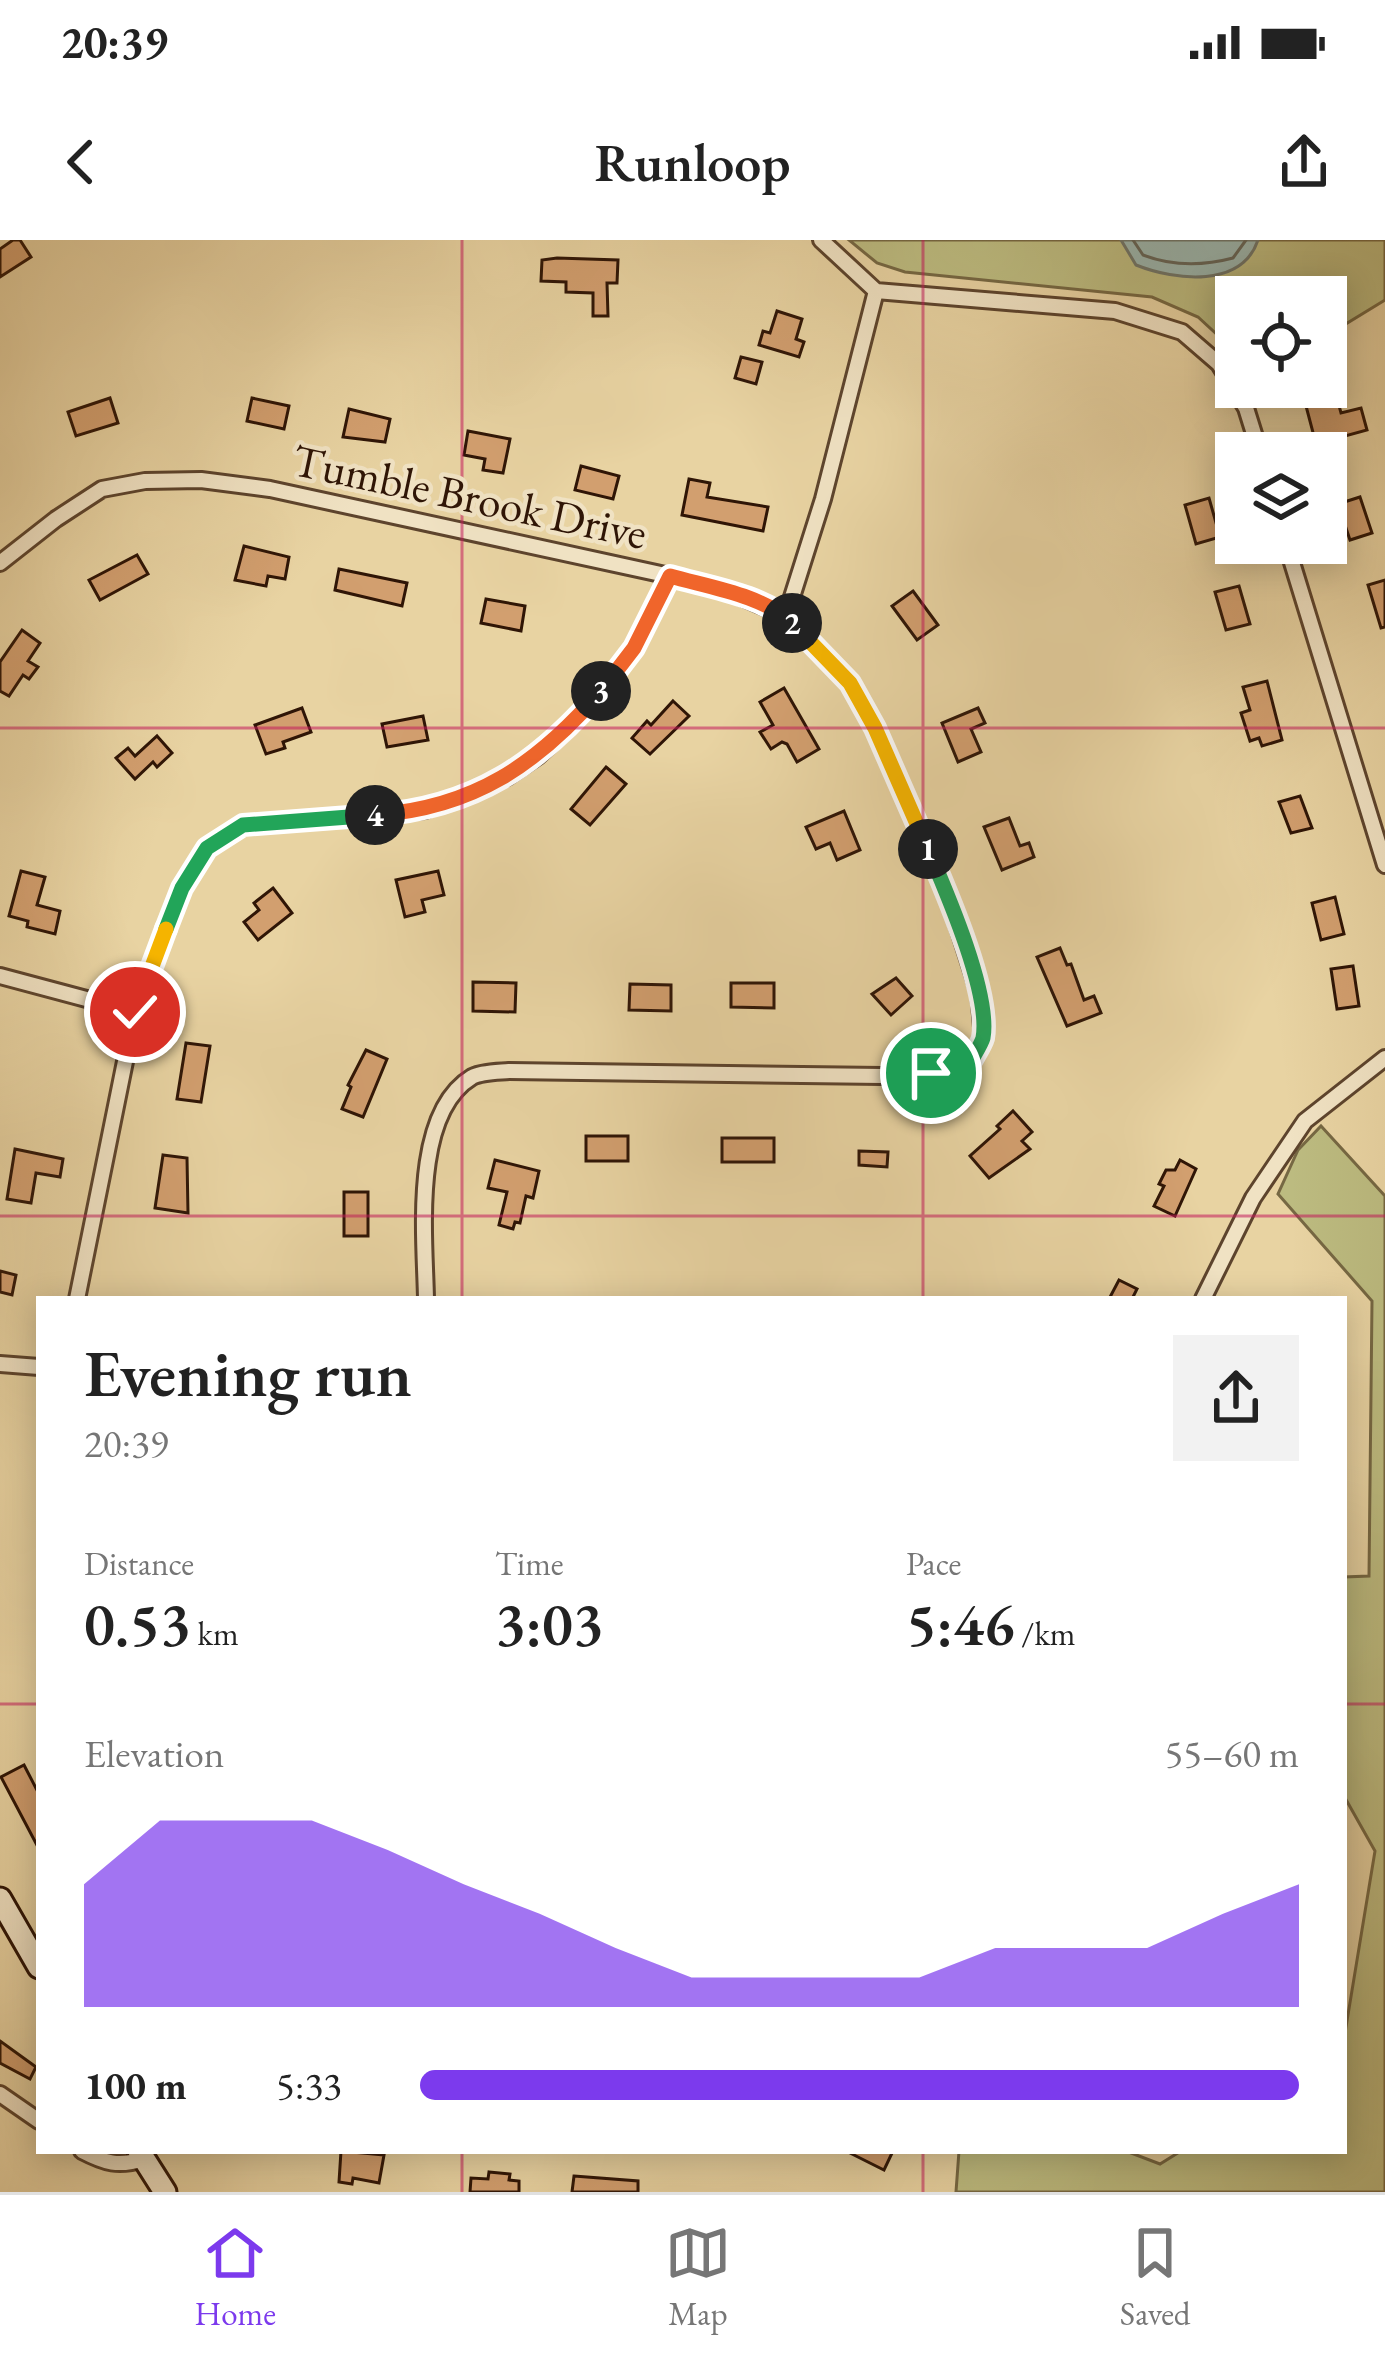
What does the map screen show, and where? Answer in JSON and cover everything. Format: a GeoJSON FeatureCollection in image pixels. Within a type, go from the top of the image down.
{"type":"FeatureCollection","features":[{"type":"Feature","properties":{"kind":"street"},"geometry":{"type":"LineString","coordinates":[[821,240],[876,291],[1115,311],[1182,332],[1219,364],[1246,408],[1253,432]]}},
{"type":"Feature","properties":{"kind":"street"},"geometry":{"type":"LineString","coordinates":[[786,616],[823,499],[876,291]]}},
{"type":"Feature","properties":{"kind":"street","name":"Tumble Brook Drive"},"geometry":{"type":"LineString","coordinates":[[0,563],[102,489],[145,481],[201,480],[270,490],[670,576],[736,595],[786,616],[850,683],[875,728],[947,893],[980,994],[983,1038],[970,1063],[931,1073],[509,1071],[473,1076],[446,1105],[432,1139],[425,1186],[426,1296]]}},
{"type":"Feature","properties":{"kind":"street"},"geometry":{"type":"LineString","coordinates":[[1292,564],[1385,866]]}},
{"type":"Feature","properties":{"kind":"street"},"geometry":{"type":"LineString","coordinates":[[77,1296],[135,1012],[182,888],[207,848],[243,825],[425,809],[507,777],[568,728],[610,680],[634,648],[670,576]]}},
{"type":"Feature","properties":{"kind":"street"},"geometry":{"type":"LineString","coordinates":[[0,976],[135,1012]]}},
{"type":"Feature","properties":{"kind":"street"},"geometry":{"type":"LineString","coordinates":[[1204,1296],[1243,1216],[1305,1121],[1385,1058]]}},
{"type":"Feature","properties":{"kind":"street"},"geometry":{"type":"LineString","coordinates":[[0,1364],[36,1367]]}},
{"type":"Feature","properties":{"kind":"street"},"geometry":{"type":"LineString","coordinates":[[0,1899],[36,1962]]}},
{"type":"Feature","properties":{"kind":"street"},"geometry":{"type":"LineString","coordinates":[[0,2094],[36,2118]]}},
{"type":"Feature","properties":{"kind":"street"},"geometry":{"type":"LineString","coordinates":[[88,2154],[124,2165],[141,2155],[165,2192]]}},
{"type":"Feature","properties":{"kind":"shaded area"},"geometry":{"type":"Polygon","coordinates":[[[849,240],[1385,240],[1385,300],[1347,323],[1347,276],[1215,276],[1215,333],[1198,317],[1152,297],[905,272],[877,263],[849,240]]]}},
{"type":"Feature","properties":{"kind":"shaded area"},"geometry":{"type":"Polygon","coordinates":[[[1321,1126],[1385,1196],[1385,2192],[956,2192],[959,2154],[1134,2154],[1160,2164],[1176,2154],[1347,2154],[1347,2021],[1375,1851],[1347,1801],[1347,1577],[1369,1576],[1372,1301],[1278,1194],[1298,1150],[1321,1126]]]}},
{"type":"Feature","properties":{"kind":"water"},"geometry":{"type":"Polygon","coordinates":[[[1121,240],[1258,240],[1238,266],[1223,273],[1188,277],[1136,265],[1121,240]]]}},
{"type":"Feature","properties":{"kind":"building"},"geometry":{"type":"Polygon","coordinates":[[[20,240],[31,257],[0,277],[0,249],[20,240]]]}},
{"type":"Feature","properties":{"kind":"building"},"geometry":{"type":"Polygon","coordinates":[[[542,260],[618,260],[617,283],[607,283],[608,316],[593,316],[593,293],[566,292],[566,282],[541,281],[542,260]]]}},
{"type":"Feature","properties":{"kind":"building"},"geometry":{"type":"Polygon","coordinates":[[[777,311],[802,319],[796,339],[804,342],[799,357],[759,345],[763,331],[770,333],[777,311]]]}},
{"type":"Feature","properties":{"kind":"building"},"geometry":{"type":"Polygon","coordinates":[[[741,357],[762,362],[756,384],[735,378],[741,357]]]}},
{"type":"Feature","properties":{"kind":"building"},"geometry":{"type":"Polygon","coordinates":[[[110,398],[118,423],[76,436],[68,412],[110,398]]]}},
{"type":"Feature","properties":{"kind":"building"},"geometry":{"type":"Polygon","coordinates":[[[252,398],[289,406],[284,429],[247,421],[252,398]]]}},
{"type":"Feature","properties":{"kind":"building"},"geometry":{"type":"Polygon","coordinates":[[[1307,408],[1340,408],[1341,413],[1361,408],[1367,430],[1347,435],[1313,432],[1307,408]]]}},
{"type":"Feature","properties":{"kind":"building"},"geometry":{"type":"Polygon","coordinates":[[[349,409],[390,419],[385,442],[343,437],[349,409]]]}},
{"type":"Feature","properties":{"kind":"building"},"geometry":{"type":"Polygon","coordinates":[[[468,431],[510,439],[503,473],[483,470],[485,459],[464,455],[468,431]]]}},
{"type":"Feature","properties":{"kind":"building"},"geometry":{"type":"Polygon","coordinates":[[[581,466],[619,476],[613,499],[575,490],[581,466]]]}},
{"type":"Feature","properties":{"kind":"building"},"geometry":{"type":"Polygon","coordinates":[[[689,479],[710,483],[707,497],[768,507],[763,531],[682,515],[689,479]]]}},
{"type":"Feature","properties":{"kind":"building"},"geometry":{"type":"Polygon","coordinates":[[[1360,497],[1372,533],[1350,540],[1347,501],[1360,497]]]}},
{"type":"Feature","properties":{"kind":"building"},"geometry":{"type":"Polygon","coordinates":[[[1209,498],[1215,538],[1196,544],[1185,505],[1209,498]]]}},
{"type":"Feature","properties":{"kind":"building"},"geometry":{"type":"Polygon","coordinates":[[[244,546],[289,557],[285,579],[268,576],[266,586],[235,580],[244,546]]]}},
{"type":"Feature","properties":{"kind":"building"},"geometry":{"type":"Polygon","coordinates":[[[137,555],[148,574],[100,600],[89,580],[137,555]]]}},
{"type":"Feature","properties":{"kind":"building"},"geometry":{"type":"Polygon","coordinates":[[[339,569],[407,583],[402,606],[335,590],[339,569]]]}},
{"type":"Feature","properties":{"kind":"building"},"geometry":{"type":"Polygon","coordinates":[[[1385,580],[1385,627],[1381,628],[1368,585],[1385,580]]]}},
{"type":"Feature","properties":{"kind":"building"},"geometry":{"type":"Polygon","coordinates":[[[1239,586],[1250,624],[1226,630],[1215,592],[1239,586]]]}},
{"type":"Feature","properties":{"kind":"building"},"geometry":{"type":"Polygon","coordinates":[[[913,591],[938,625],[917,640],[892,606],[913,591]]]}},
{"type":"Feature","properties":{"kind":"building"},"geometry":{"type":"Polygon","coordinates":[[[486,599],[525,606],[521,631],[481,623],[486,599]]]}},
{"type":"Feature","properties":{"kind":"building"},"geometry":{"type":"Polygon","coordinates":[[[22,630],[40,643],[28,661],[38,667],[29,679],[23,675],[9,696],[0,691],[0,662],[22,630]]]}},
{"type":"Feature","properties":{"kind":"building"},"geometry":{"type":"Polygon","coordinates":[[[1267,681],[1282,740],[1262,746],[1259,738],[1250,741],[1241,713],[1250,710],[1243,687],[1267,681]]]}},
{"type":"Feature","properties":{"kind":"building"},"geometry":{"type":"Polygon","coordinates":[[[784,688],[819,749],[797,762],[787,744],[771,749],[760,732],[773,725],[760,702],[784,688]]]}},
{"type":"Feature","properties":{"kind":"building"},"geometry":{"type":"Polygon","coordinates":[[[673,701],[689,716],[650,754],[632,738],[673,701]]]}},
{"type":"Feature","properties":{"kind":"building"},"geometry":{"type":"Polygon","coordinates":[[[302,708],[311,732],[266,754],[255,725],[302,708]]]}},
{"type":"Feature","properties":{"kind":"building"},"geometry":{"type":"Polygon","coordinates":[[[978,708],[985,723],[971,729],[981,752],[958,762],[942,723],[978,708]]]}},
{"type":"Feature","properties":{"kind":"building"},"geometry":{"type":"Polygon","coordinates":[[[423,716],[428,740],[387,747],[382,724],[423,716]]]}},
{"type":"Feature","properties":{"kind":"building"},"geometry":{"type":"Polygon","coordinates":[[[157,736],[172,753],[135,779],[116,758],[128,748],[135,756],[157,736]]]}},
{"type":"Feature","properties":{"kind":"building"},"geometry":{"type":"Polygon","coordinates":[[[606,767],[626,784],[590,825],[571,809],[606,767]]]}},
{"type":"Feature","properties":{"kind":"building"},"geometry":{"type":"Polygon","coordinates":[[[1300,796],[1312,828],[1291,833],[1279,802],[1300,796]]]}},
{"type":"Feature","properties":{"kind":"building"},"geometry":{"type":"Polygon","coordinates":[[[844,811],[860,850],[837,860],[830,843],[816,849],[806,827],[844,811]]]}},
{"type":"Feature","properties":{"kind":"building"},"geometry":{"type":"Polygon","coordinates":[[[1009,818],[1020,846],[1029,843],[1034,857],[1002,870],[984,827],[1009,818]]]}},
{"type":"Feature","properties":{"kind":"building"},"geometry":{"type":"Polygon","coordinates":[[[21,871],[45,877],[37,905],[60,911],[55,934],[27,927],[28,921],[9,916],[21,871]]]}},
{"type":"Feature","properties":{"kind":"building"},"geometry":{"type":"Polygon","coordinates":[[[438,871],[444,895],[422,900],[425,912],[405,917],[396,880],[438,871]]]}},
{"type":"Feature","properties":{"kind":"building"},"geometry":{"type":"Polygon","coordinates":[[[273,888],[292,913],[258,940],[244,922],[259,910],[254,903],[273,888]]]}},
{"type":"Feature","properties":{"kind":"building"},"geometry":{"type":"Polygon","coordinates":[[[1335,897],[1344,934],[1321,940],[1312,903],[1335,897]]]}},
{"type":"Feature","properties":{"kind":"building"},"geometry":{"type":"Polygon","coordinates":[[[1060,948],[1084,1000],[1094,996],[1101,1013],[1067,1026],[1037,957],[1060,948]]]}},
{"type":"Feature","properties":{"kind":"building"},"geometry":{"type":"Polygon","coordinates":[[[1353,966],[1359,1006],[1337,1009],[1331,969],[1353,966]]]}},
{"type":"Feature","properties":{"kind":"building"},"geometry":{"type":"Polygon","coordinates":[[[896,978],[912,996],[891,1015],[872,994],[896,978]]]}},
{"type":"Feature","properties":{"kind":"building"},"geometry":{"type":"Polygon","coordinates":[[[473,982],[516,983],[515,1012],[473,1011],[473,982]]]}},
{"type":"Feature","properties":{"kind":"building"},"geometry":{"type":"Polygon","coordinates":[[[731,983],[774,983],[774,1008],[731,1007],[731,983]]]}},
{"type":"Feature","properties":{"kind":"building"},"geometry":{"type":"Polygon","coordinates":[[[630,984],[671,985],[671,1011],[629,1010],[630,984]]]}},
{"type":"Feature","properties":{"kind":"building"},"geometry":{"type":"Polygon","coordinates":[[[186,1043],[210,1046],[201,1102],[177,1099],[186,1043]]]}},
{"type":"Feature","properties":{"kind":"building"},"geometry":{"type":"Polygon","coordinates":[[[366,1050],[387,1059],[363,1117],[342,1109],[366,1050]]]}},
{"type":"Feature","properties":{"kind":"building"},"geometry":{"type":"Polygon","coordinates":[[[1013,1111],[1032,1132],[1022,1141],[1030,1149],[989,1178],[970,1156],[1013,1111]]]}},
{"type":"Feature","properties":{"kind":"building"},"geometry":{"type":"Polygon","coordinates":[[[586,1136],[628,1136],[628,1161],[586,1161],[586,1136]]]}},
{"type":"Feature","properties":{"kind":"building"},"geometry":{"type":"Polygon","coordinates":[[[722,1138],[774,1138],[774,1162],[722,1162],[722,1138]]]}},
{"type":"Feature","properties":{"kind":"building"},"geometry":{"type":"Polygon","coordinates":[[[15,1149],[63,1159],[60,1177],[36,1173],[31,1203],[7,1199],[15,1149]]]}},
{"type":"Feature","properties":{"kind":"building"},"geometry":{"type":"Polygon","coordinates":[[[859,1151],[888,1152],[887,1167],[859,1165],[859,1151]]]}},
{"type":"Feature","properties":{"kind":"building"},"geometry":{"type":"Polygon","coordinates":[[[163,1155],[187,1158],[188,1213],[155,1208],[163,1155]]]}},
{"type":"Feature","properties":{"kind":"building"},"geometry":{"type":"Polygon","coordinates":[[[495,1160],[539,1171],[533,1198],[526,1196],[520,1223],[515,1222],[513,1229],[499,1225],[507,1192],[488,1188],[495,1160]]]}},
{"type":"Feature","properties":{"kind":"building"},"geometry":{"type":"Polygon","coordinates":[[[1180,1160],[1196,1169],[1175,1216],[1154,1206],[1166,1170],[1175,1170],[1180,1160]]]}},
{"type":"Feature","properties":{"kind":"building"},"geometry":{"type":"Polygon","coordinates":[[[344,1192],[368,1192],[368,1236],[344,1236],[344,1192]]]}},
{"type":"Feature","properties":{"kind":"building"},"geometry":{"type":"Polygon","coordinates":[[[0,1271],[16,1275],[12,1295],[0,1292],[0,1271]]]}},
{"type":"Feature","properties":{"kind":"building"},"geometry":{"type":"Polygon","coordinates":[[[1119,1280],[1137,1289],[1134,1296],[1111,1296],[1119,1280]]]}},
{"type":"Feature","properties":{"kind":"building"},"geometry":{"type":"Polygon","coordinates":[[[24,1765],[36,1788],[36,1843],[1,1777],[24,1765]]]}},
{"type":"Feature","properties":{"kind":"building"},"geometry":{"type":"Polygon","coordinates":[[[0,2041],[36,2067],[30,2079],[0,2063],[0,2041]]]}},
{"type":"Feature","properties":{"kind":"building"},"geometry":{"type":"Polygon","coordinates":[[[341,2154],[384,2155],[379,2183],[353,2178],[352,2184],[339,2182],[341,2154]]]}},
{"type":"Feature","properties":{"kind":"building"},"geometry":{"type":"Polygon","coordinates":[[[852,2154],[892,2154],[884,2170],[852,2154]]]}},
{"type":"Feature","properties":{"kind":"building"},"geometry":{"type":"Polygon","coordinates":[[[489,2172],[510,2174],[509,2180],[519,2181],[519,2192],[470,2192],[471,2178],[488,2179],[489,2172]]]}},
{"type":"Feature","properties":{"kind":"building"},"geometry":{"type":"Polygon","coordinates":[[[574,2176],[638,2181],[638,2192],[572,2192],[574,2176]]]}},
{"type":"Feature","properties":{"kind":"route"},"geometry":{"type":"LineString","coordinates":[[135,1012],[182,888],[207,848],[243,825],[425,809],[507,777],[568,728],[610,680],[634,648],[670,576],[786,616],[850,683],[875,728],[947,893],[980,994],[983,1038],[970,1063],[931,1073]]}}]}
